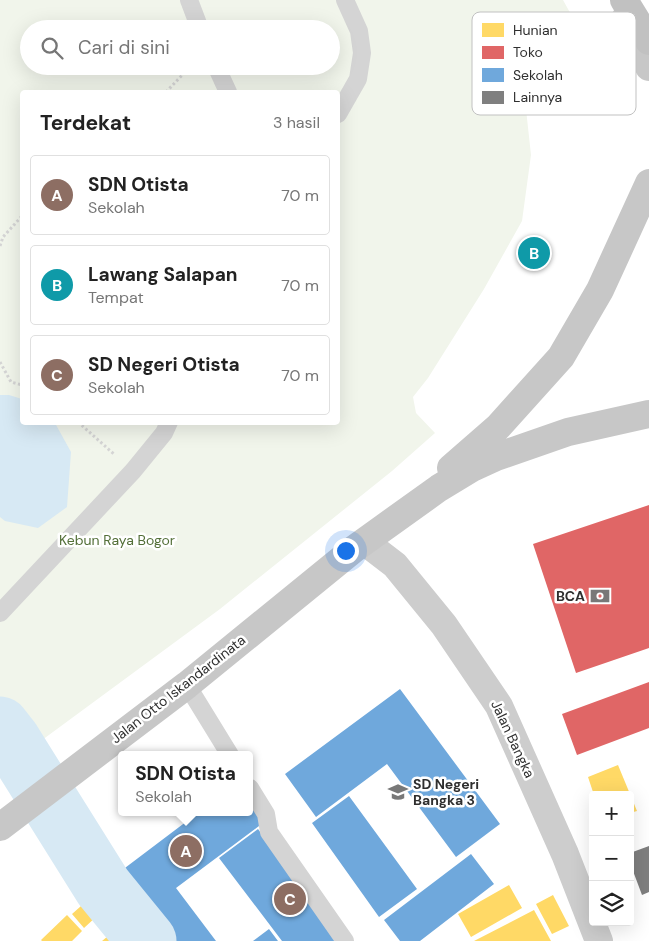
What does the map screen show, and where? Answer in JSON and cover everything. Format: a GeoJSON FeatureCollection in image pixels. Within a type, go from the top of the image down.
{"type":"FeatureCollection","features":[{"type":"Feature","properties":{"kind":"highway"},"geometry":{"type":"LineString","coordinates":[[624,0],[631,12]]}},
{"type":"Feature","properties":{"kind":"highway"},"geometry":{"type":"LineString","coordinates":[[636,20],[649,41]]}},
{"type":"Feature","properties":{"kind":"main road"},"geometry":{"type":"LineString","coordinates":[[615,0],[621,12]]}},
{"type":"Feature","properties":{"kind":"main road"},"geometry":{"type":"LineString","coordinates":[[636,41],[649,67]]}},
{"type":"Feature","properties":{"kind":"main road","name":"Jalan Otto Iskandardinata"},"geometry":{"type":"LineString","coordinates":[[0,827],[187,685],[436,482],[498,427],[561,357],[600,290],[649,183]]}},
{"type":"Feature","properties":{"kind":"main road","name":"Jalan Otto Iskandardinata"},"geometry":{"type":"LineString","coordinates":[[360,545],[439,488],[488,460],[568,432],[649,414]]}},
{"type":"Feature","properties":{"kind":"street","name":"Jalan Bangka"},"geometry":{"type":"LineString","coordinates":[[360,545],[395,565],[444,626],[499,706],[565,854],[599,941]]}},
{"type":"Feature","properties":{"kind":"lane"},"geometry":{"type":"LineString","coordinates":[[189,0],[197,20]]}},
{"type":"Feature","properties":{"kind":"lane"},"geometry":{"type":"LineString","coordinates":[[340,110],[358,79],[362,53],[358,31],[345,0]]}},
{"type":"Feature","properties":{"kind":"lane"},"geometry":{"type":"LineString","coordinates":[[220,75],[227,90]]}},
{"type":"Feature","properties":{"kind":"lane"},"geometry":{"type":"LineString","coordinates":[[0,613],[133,471],[164,433],[168,425]]}},
{"type":"Feature","properties":{"kind":"lane"},"geometry":{"type":"LineString","coordinates":[[187,685],[228,751]]}},
{"type":"Feature","properties":{"kind":"lane"},"geometry":{"type":"LineString","coordinates":[[253,793],[266,814],[269,832],[345,941]]}},
{"type":"Feature","properties":{"kind":"path"},"geometry":{"type":"LineString","coordinates":[[168,90],[182,75]]}},
{"type":"Feature","properties":{"kind":"path"},"geometry":{"type":"LineString","coordinates":[[0,246],[3,237],[20,218]]}},
{"type":"Feature","properties":{"kind":"path"},"geometry":{"type":"LineString","coordinates":[[0,362],[11,382],[20,385]]}},
{"type":"Feature","properties":{"kind":"path"},"geometry":{"type":"LineString","coordinates":[[81,425],[133,471]]}},
{"type":"Feature","properties":{"kind":"green space","name":"Kebun Raya Bogor"},"geometry":{"type":"Polygon","coordinates":[[[0,0],[563,0],[570,12],[472,12],[472,115],[527,115],[531,155],[522,221],[484,289],[428,378],[413,397],[416,413],[435,433],[392,471],[220,609],[0,771],[0,0]]]}},
{"type":"Feature","properties":{"kind":"water"},"geometry":{"type":"Polygon","coordinates":[[[0,395],[9,395],[20,398],[20,425],[56,425],[71,452],[67,507],[38,528],[5,521],[0,517],[0,395]]]}},
{"type":"Feature","properties":{"kind":"building: Hunian"},"geometry":{"type":"Polygon","coordinates":[[[618,765],[629,791],[593,791],[588,777],[618,765]]]}},
{"type":"Feature","properties":{"kind":"building: Hunian"},"geometry":{"type":"Polygon","coordinates":[[[509,885],[522,908],[471,937],[458,914],[509,885]]]}},
{"type":"Feature","properties":{"kind":"building: Hunian"},"geometry":{"type":"Polygon","coordinates":[[[98,891],[110,904],[84,928],[72,914],[98,891]]]}},
{"type":"Feature","properties":{"kind":"building: Hunian"},"geometry":{"type":"Polygon","coordinates":[[[553,895],[569,926],[552,934],[536,904],[553,895]]]}},
{"type":"Feature","properties":{"kind":"building: Hunian"},"geometry":{"type":"Polygon","coordinates":[[[534,910],[551,941],[474,941],[534,910]]]}},
{"type":"Feature","properties":{"kind":"building: Hunian"},"geometry":{"type":"Polygon","coordinates":[[[67,915],[82,931],[72,941],[41,940],[67,915]]]}},
{"type":"Feature","properties":{"kind":"building: Hunian"},"geometry":{"type":"Polygon","coordinates":[[[126,921],[142,941],[102,941],[126,921]]]}},
{"type":"Feature","properties":{"kind":"building: Toko","name":"BCA"},"geometry":{"type":"Polygon","coordinates":[[[649,505],[649,648],[576,673],[533,544],[649,505]]]}},
{"type":"Feature","properties":{"kind":"building: Toko"},"geometry":{"type":"Polygon","coordinates":[[[649,682],[649,728],[577,755],[562,714],[649,682]]]}},
{"type":"Feature","properties":{"kind":"building: Sekolah"},"geometry":{"type":"Polygon","coordinates":[[[400,689],[500,824],[456,857],[387,764],[316,817],[285,774],[400,689]]]}},
{"type":"Feature","properties":{"kind":"building: Sekolah"},"geometry":{"type":"Polygon","coordinates":[[[349,796],[417,889],[379,917],[312,823],[349,796]]]}},
{"type":"Feature","properties":{"kind":"building: Sekolah"},"geometry":{"type":"Polygon","coordinates":[[[253,809],[263,823],[176,888],[216,941],[156,941],[109,880],[194,816],[253,816],[253,809]]]}},
{"type":"Feature","properties":{"kind":"building: Sekolah"},"geometry":{"type":"Polygon","coordinates":[[[258,829],[343,941],[282,941],[219,858],[258,829]]]}},
{"type":"Feature","properties":{"kind":"building: Sekolah"},"geometry":{"type":"Polygon","coordinates":[[[471,854],[494,884],[420,941],[400,941],[384,920],[471,854]]]}},
{"type":"Feature","properties":{"kind":"building: Sekolah"},"geometry":{"type":"Polygon","coordinates":[[[269,929],[278,941],[253,941],[269,929]]]}},
{"type":"Feature","properties":{"kind":"building: Lainnya"},"geometry":{"type":"Polygon","coordinates":[[[649,846],[649,892],[642,895],[634,874],[634,852],[649,846]]]}},
{"type":"Feature","properties":{"kind":"waterway"},"geometry":{"type":"LineString","coordinates":[[0,726],[11,740],[103,887],[147,941]]}},
{"type":"Feature","properties":{"kind":"place","name":"Lawang Salapan"},"geometry":{"type":"Point","coordinates":[534,253]}},
{"type":"Feature","properties":{"kind":"place","name":"BCA"},"geometry":{"type":"Point","coordinates":[600,596]}},
{"type":"Feature","properties":{"kind":"place","name":"SD Negeri Bangka 3"},"geometry":{"type":"Point","coordinates":[398,792]}},
{"type":"Feature","properties":{"kind":"place","name":"SDN Otista"},"geometry":{"type":"Point","coordinates":[186,851]}},
{"type":"Feature","properties":{"kind":"place","name":"SD Negeri Otista"},"geometry":{"type":"Point","coordinates":[290,899]}}]}
